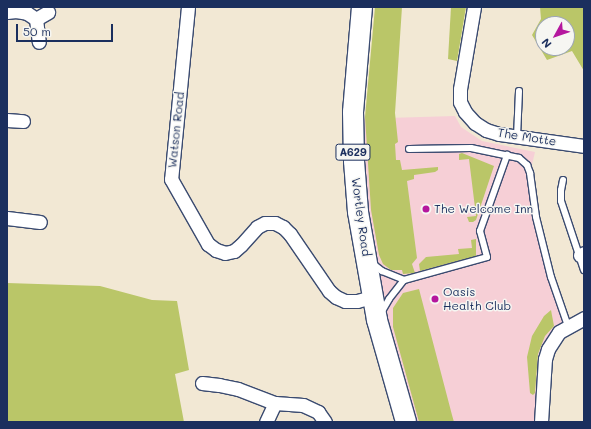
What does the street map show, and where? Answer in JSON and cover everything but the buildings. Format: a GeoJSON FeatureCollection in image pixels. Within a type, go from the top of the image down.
{"type":"FeatureCollection","features":[{"type":"Feature","properties":{"kind":"main road","name":"Wortley Road"},"geometry":{"type":"LineString","coordinates":[[362,7],[357,54],[353,126],[358,212],[377,320],[406,422]]}},
{"type":"Feature","properties":{"kind":"street","name":"Watson Road"},"geometry":{"type":"LineString","coordinates":[[188,7],[171,179],[208,244],[216,250],[225,253],[234,251],[257,227],[265,223],[275,223],[283,227],[290,234],[329,291],[336,297],[345,301],[357,301],[372,297]]}},
{"type":"Feature","properties":{"kind":"street","name":"The Motte"},"geometry":{"type":"LineString","coordinates":[[474,7],[460,89],[460,102],[465,112],[481,126],[499,134],[584,146]]}},
{"type":"Feature","properties":{"kind":"street"},"geometry":{"type":"LineString","coordinates":[[7,12],[22,12],[36,19]]}},
{"type":"Feature","properties":{"kind":"street"},"geometry":{"type":"LineString","coordinates":[[36,19],[48,12]]}},
{"type":"Feature","properties":{"kind":"street"},"geometry":{"type":"LineString","coordinates":[[36,19],[39,42]]}},
{"type":"Feature","properties":{"kind":"street"},"geometry":{"type":"LineString","coordinates":[[7,120],[23,121]]}},
{"type":"Feature","properties":{"kind":"street"},"geometry":{"type":"LineString","coordinates":[[7,218],[40,222]]}},
{"type":"Feature","properties":{"kind":"street"},"geometry":{"type":"LineString","coordinates":[[541,422],[545,359],[548,349],[559,332],[584,318]]}},
{"type":"Feature","properties":{"kind":"street"},"geometry":{"type":"LineString","coordinates":[[202,383],[238,389],[275,403],[304,404],[318,412],[325,422]]}},
{"type":"Feature","properties":{"kind":"street"},"geometry":{"type":"LineString","coordinates":[[266,422],[275,403]]}},
{"type":"Feature","properties":{"kind":"lane"},"geometry":{"type":"LineString","coordinates":[[517,137],[519,91]]}},
{"type":"Feature","properties":{"kind":"lane"},"geometry":{"type":"LineString","coordinates":[[409,149],[471,148],[519,158],[527,165],[530,173],[536,217],[551,277],[568,326]]}},
{"type":"Feature","properties":{"kind":"lane"},"geometry":{"type":"LineString","coordinates":[[377,320],[388,299],[404,280],[487,257],[480,231],[507,155]]}},
{"type":"Feature","properties":{"kind":"lane"},"geometry":{"type":"LineString","coordinates":[[563,180],[561,190],[562,201],[582,254],[584,270]]}},
{"type":"Feature","properties":{"kind":"lane"},"geometry":{"type":"LineString","coordinates":[[366,258],[382,271],[404,280]]}},
{"type":"Feature","properties":{"kind":"shaded area"},"geometry":{"type":"Polygon","coordinates":[[[455,116],[461,127],[482,141],[535,152],[530,173],[536,217],[568,326],[553,339],[541,422],[406,422],[390,367],[353,119],[455,116]]]}},
{"type":"Feature","properties":{"kind":"green space"},"geometry":{"type":"Polygon","coordinates":[[[375,7],[402,7],[395,113],[398,142],[395,144],[396,160],[400,160],[402,170],[438,167],[438,170],[435,172],[414,175],[414,179],[407,181],[417,258],[412,264],[415,273],[403,274],[402,270],[391,270],[383,264],[379,255],[371,210],[365,117],[375,7]]]}},
{"type":"Feature","properties":{"kind":"green space"},"geometry":{"type":"Polygon","coordinates":[[[451,7],[466,7],[457,61],[448,59],[451,7]]]}},
{"type":"Feature","properties":{"kind":"green space"},"geometry":{"type":"Polygon","coordinates":[[[540,7],[584,7],[584,71],[575,56],[575,16],[541,16],[540,7]]]}},
{"type":"Feature","properties":{"kind":"green space"},"geometry":{"type":"Polygon","coordinates":[[[535,30],[535,40],[532,35],[535,30]]]}},
{"type":"Feature","properties":{"kind":"green space"},"geometry":{"type":"Polygon","coordinates":[[[545,56],[558,56],[547,60],[545,56]]]}},
{"type":"Feature","properties":{"kind":"green space"},"geometry":{"type":"Polygon","coordinates":[[[462,153],[494,166],[476,220],[473,222],[469,222],[467,217],[476,216],[469,159],[459,160],[459,154],[462,153]]]}},
{"type":"Feature","properties":{"kind":"green space"},"geometry":{"type":"Polygon","coordinates":[[[476,239],[476,256],[420,271],[419,264],[426,257],[459,254],[458,249],[472,248],[471,240],[476,239]]]}},
{"type":"Feature","properties":{"kind":"green space"},"geometry":{"type":"Polygon","coordinates":[[[7,283],[100,286],[152,300],[177,301],[189,370],[175,374],[184,422],[7,422],[7,283]]]}},
{"type":"Feature","properties":{"kind":"green space"},"geometry":{"type":"Polygon","coordinates":[[[419,289],[454,422],[419,422],[393,327],[393,308],[403,293],[419,289]]]}},
{"type":"Feature","properties":{"kind":"green space"},"geometry":{"type":"Polygon","coordinates":[[[551,310],[554,326],[545,336],[538,354],[535,393],[533,395],[530,393],[527,357],[532,336],[544,316],[551,310]]]}},
{"type":"Feature","properties":{"kind":"place","name":"The Welcome Inn"},"geometry":{"type":"Point","coordinates":[426,209]}},
{"type":"Feature","properties":{"kind":"place","name":"Oasis Health Club"},"geometry":{"type":"Point","coordinates":[435,299]}}]}
